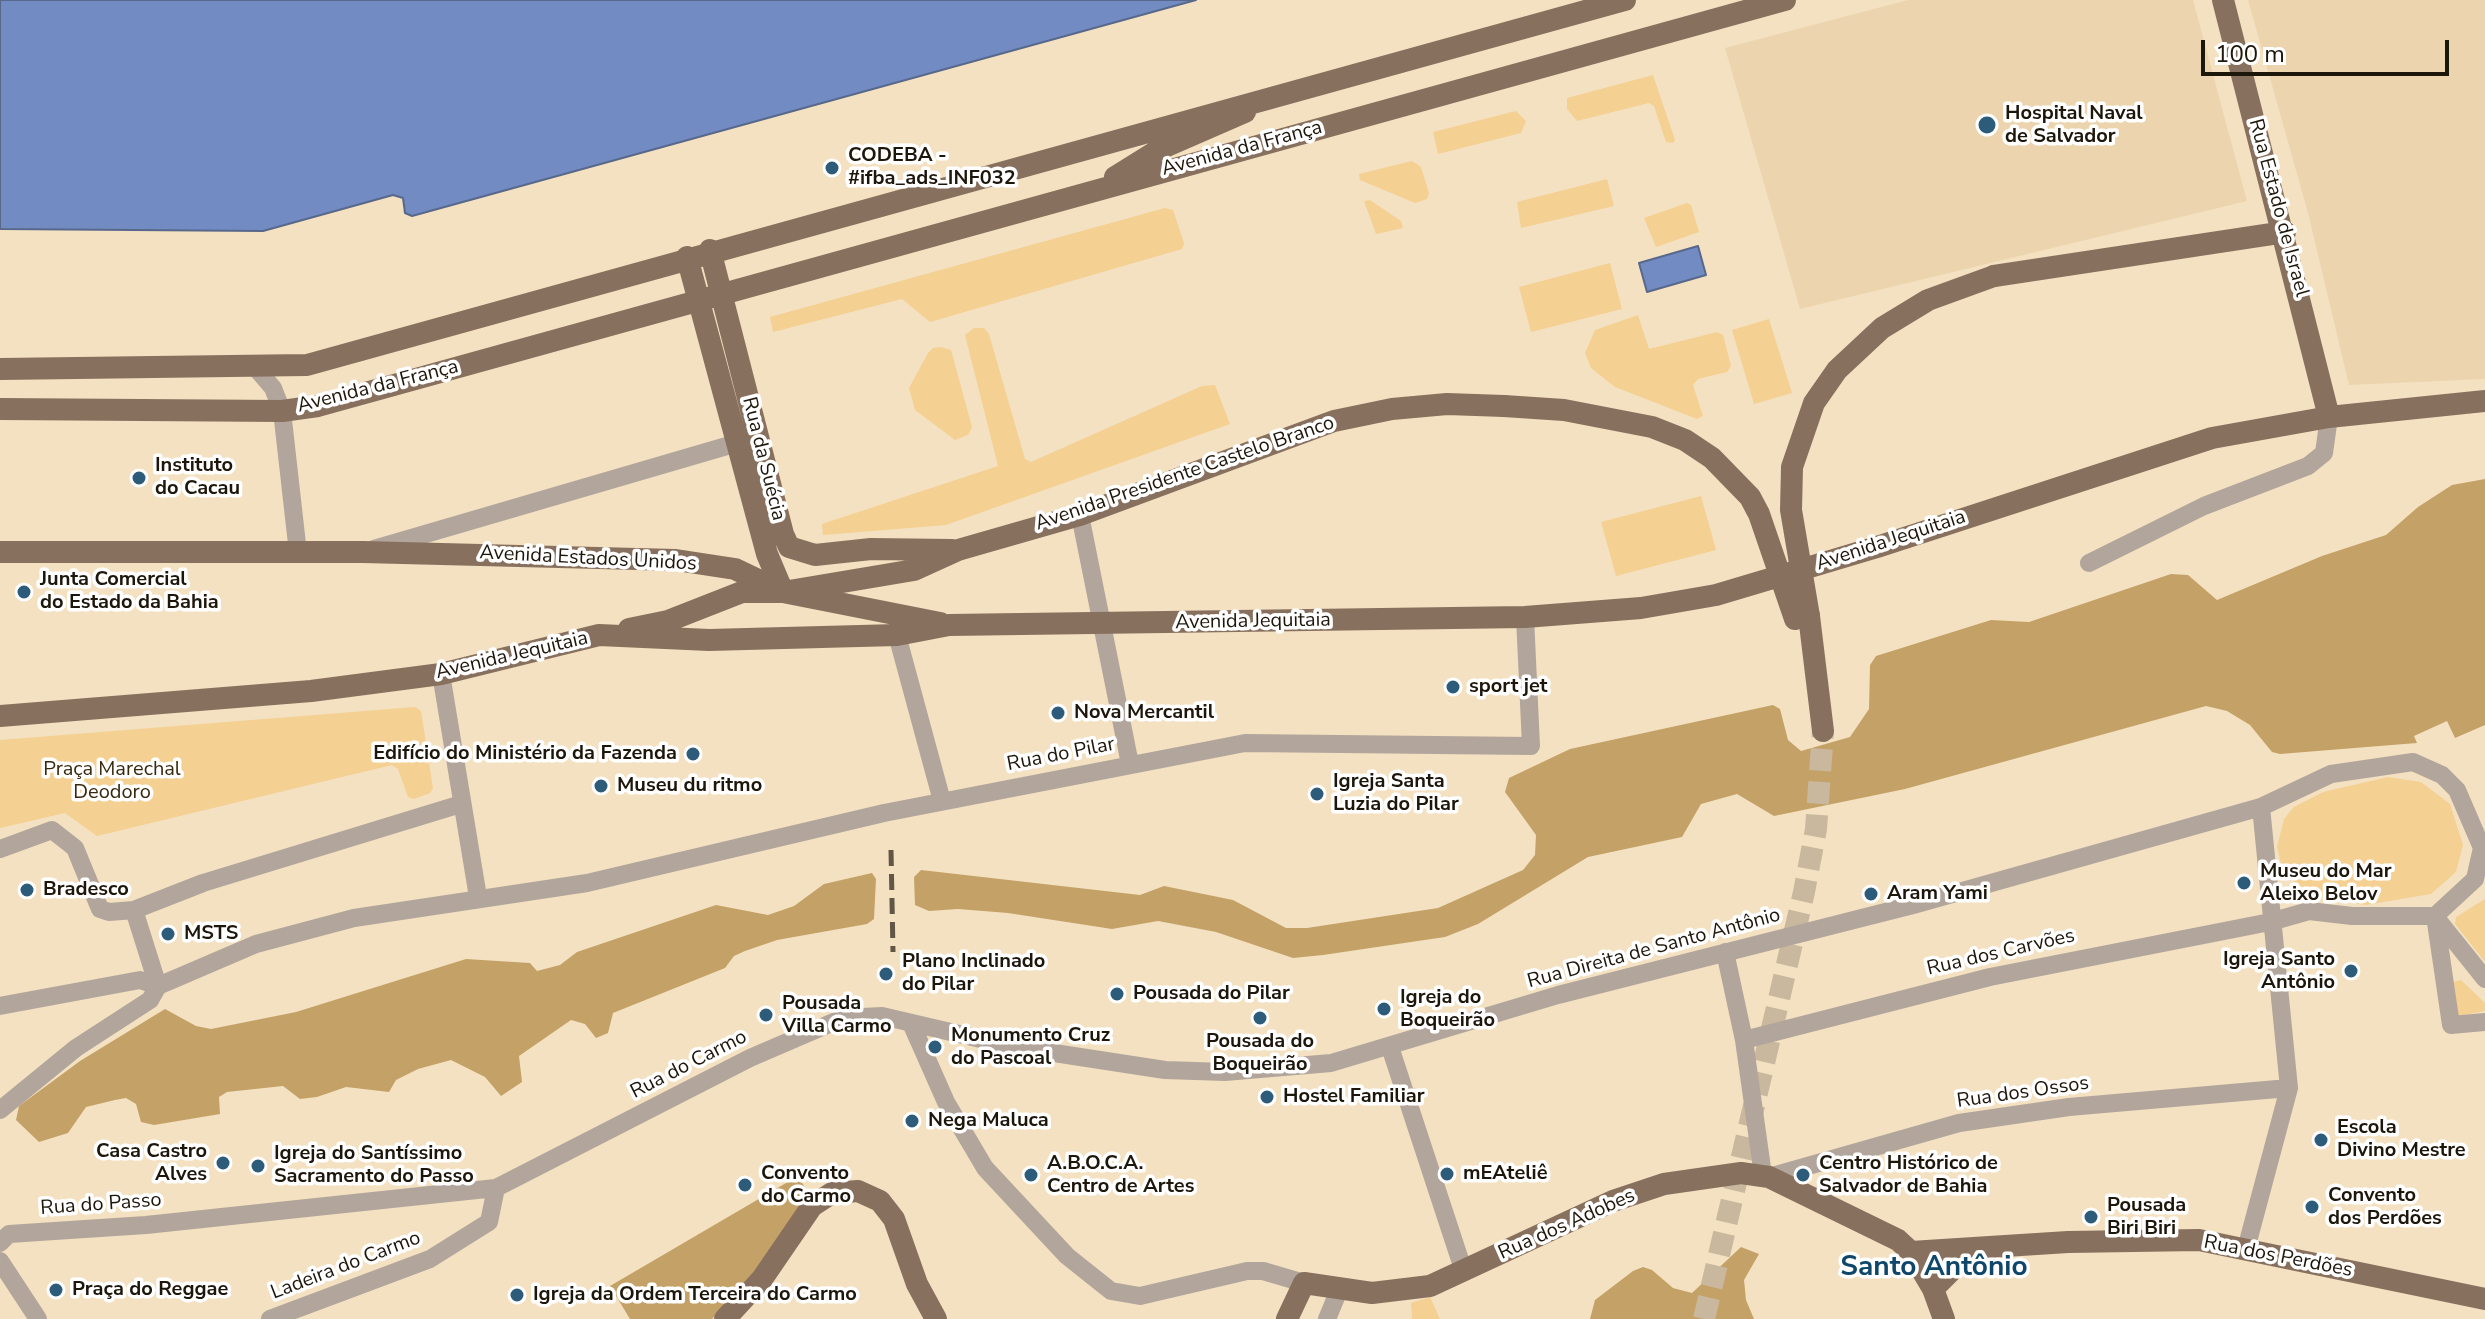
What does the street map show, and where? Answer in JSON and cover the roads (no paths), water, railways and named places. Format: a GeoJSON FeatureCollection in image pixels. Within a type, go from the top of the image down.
{"type":"FeatureCollection","features":[{"type":"Feature","properties":{"kind":"main road","name":"Avenida da França"},"geometry":{"type":"LineString","coordinates":[[0,369],[307,365],[710,250],[1625,0]]}},
{"type":"Feature","properties":{"kind":"main road","name":"Avenida da França"},"geometry":{"type":"LineString","coordinates":[[0,409],[282,411],[318,406],[1785,0]]}},
{"type":"Feature","properties":{"kind":"main road","name":"Rua Estado de Israel"},"geometry":{"type":"LineString","coordinates":[[2223,0],[2285,232],[2329,417]]}},
{"type":"Feature","properties":{"kind":"main road"},"geometry":{"type":"LineString","coordinates":[[1102,187],[1144,158],[1235,118],[1269,96]]}},
{"type":"Feature","properties":{"kind":"main road","name":"Avenida Presidente Castelo Branco"},"geometry":{"type":"LineString","coordinates":[[1823,731],[1802,618],[1791,510],[1792,467],[1814,403],[1837,370],[1882,328],[1928,300],[1994,276],[2285,232]]}},
{"type":"Feature","properties":{"kind":"main road","name":"Rua da Suécia"},"geometry":{"type":"LineString","coordinates":[[710,250],[710,297],[737,443],[767,554],[783,592]]}},
{"type":"Feature","properties":{"kind":"main road"},"geometry":{"type":"LineString","coordinates":[[687,257],[710,297]]}},
{"type":"Feature","properties":{"kind":"main road","name":"Rua da Suécia"},"geometry":{"type":"LineString","coordinates":[[710,297],[789,547],[796,552],[815,555],[871,549],[958,550]]}},
{"type":"Feature","properties":{"kind":"main road","name":"Avenida Jequitaia"},"geometry":{"type":"LineString","coordinates":[[0,716],[311,691],[441,674],[599,635],[709,640],[897,635],[949,625],[1525,617],[1641,608],[1716,595],[1877,547],[2154,454],[2212,438],[2329,417],[2485,401]]}},
{"type":"Feature","properties":{"kind":"main road","name":"Avenida Presidente Castelo Branco"},"geometry":{"type":"LineString","coordinates":[[599,635],[668,621],[742,592],[783,592],[914,570],[958,550],[1080,515],[1334,421],[1447,404],[1564,410],[1625,420],[1685,440],[1712,458],[1750,497],[1802,618]]}},
{"type":"Feature","properties":{"kind":"main road","name":"Avenida Estados Unidos"},"geometry":{"type":"LineString","coordinates":[[0,552],[363,552],[676,560],[735,569],[783,592],[949,625]]}},
{"type":"Feature","properties":{"kind":"main road","name":"Rua dos Adobes"},"geometry":{"type":"LineString","coordinates":[[1304,1283],[1339,1290],[1406,1291],[1464,1272],[1572,1218],[1626,1196],[1703,1176],[1766,1176],[1898,1240],[1911,1252]]}},
{"type":"Feature","properties":{"kind":"main road"},"geometry":{"type":"LineString","coordinates":[[725,1319],[762,1279],[812,1206],[832,1193],[858,1191],[880,1201],[894,1219],[917,1284],[936,1319]]}},
{"type":"Feature","properties":{"kind":"main road","name":"Rua dos Perdões"},"geometry":{"type":"LineString","coordinates":[[1911,1252],[2068,1242],[2199,1240],[2485,1299]]}},
{"type":"Feature","properties":{"kind":"main road"},"geometry":{"type":"LineString","coordinates":[[1933,1289],[1972,1250]]}},
{"type":"Feature","properties":{"kind":"main road"},"geometry":{"type":"LineString","coordinates":[[1911,1252],[1933,1289],[1944,1319]]}},
{"type":"Feature","properties":{"kind":"main road"},"geometry":{"type":"LineString","coordinates":[[1287,1319],[1304,1283]]}},
{"type":"Feature","properties":{"kind":"street"},"geometry":{"type":"LineString","coordinates":[[255,367],[273,388],[282,411],[298,553]]}},
{"type":"Feature","properties":{"kind":"street"},"geometry":{"type":"LineString","coordinates":[[2089,563],[2191,512],[2308,466],[2324,453],[2329,417]]}},
{"type":"Feature","properties":{"kind":"street","name":"Avenida Estados Unidos"},"geometry":{"type":"LineString","coordinates":[[363,552],[737,443]]}},
{"type":"Feature","properties":{"kind":"street"},"geometry":{"type":"LineString","coordinates":[[1080,515],[1130,764]]}},
{"type":"Feature","properties":{"kind":"street","name":"Rua do Pilar"},"geometry":{"type":"LineString","coordinates":[[158,986],[256,944],[354,918],[478,897],[536,892],[653,870],[942,801],[1245,743],[1531,746],[1525,617]]}},
{"type":"Feature","properties":{"kind":"street"},"geometry":{"type":"LineString","coordinates":[[897,635],[942,801]]}},
{"type":"Feature","properties":{"kind":"street"},"geometry":{"type":"LineString","coordinates":[[441,674],[478,897]]}},
{"type":"Feature","properties":{"kind":"street","name":"Rua Direita de Santo Antônio"},"geometry":{"type":"LineString","coordinates":[[911,1023],[1015,1047],[1165,1070],[1281,1069],[1331,1063],[1558,995],[1913,905],[2261,807],[2331,774],[2413,762],[2442,775],[2457,790],[2484,850]]}},
{"type":"Feature","properties":{"kind":"street"},"geometry":{"type":"LineString","coordinates":[[0,849],[52,830],[75,848],[100,909],[109,912],[134,910],[203,883],[461,804]]}},
{"type":"Feature","properties":{"kind":"street"},"geometry":{"type":"LineString","coordinates":[[2246,1249],[2289,1088],[2270,922],[2261,807]]}},
{"type":"Feature","properties":{"kind":"street"},"geometry":{"type":"LineString","coordinates":[[2435,916],[2475,879],[2484,850]]}},
{"type":"Feature","properties":{"kind":"street"},"geometry":{"type":"LineString","coordinates":[[0,1110],[76,1048],[150,1000],[158,986],[134,910]]}},
{"type":"Feature","properties":{"kind":"street","name":"Rua dos Carvões"},"geometry":{"type":"LineString","coordinates":[[1744,1040],[1990,977],[2270,922],[2309,911],[2352,916],[2435,916]]}},
{"type":"Feature","properties":{"kind":"street"},"geometry":{"type":"LineString","coordinates":[[2435,916],[2485,979]]}},
{"type":"Feature","properties":{"kind":"street"},"geometry":{"type":"LineString","coordinates":[[2435,916],[2451,1025],[2485,1022]]}},
{"type":"Feature","properties":{"kind":"street"},"geometry":{"type":"LineString","coordinates":[[1725,952],[1744,1040],[1766,1176]]}},
{"type":"Feature","properties":{"kind":"street"},"geometry":{"type":"LineString","coordinates":[[0,1006],[140,980],[158,986]]}},
{"type":"Feature","properties":{"kind":"street","name":"Rua do Carmo"},"geometry":{"type":"LineString","coordinates":[[496,1188],[819,1026],[863,1016],[882,1016],[911,1023]]}},
{"type":"Feature","properties":{"kind":"street"},"geometry":{"type":"LineString","coordinates":[[911,1023],[946,1102],[985,1168],[1067,1256],[1104,1286],[1120,1295],[1140,1296],[1247,1271],[1263,1271],[1304,1283]]}},
{"type":"Feature","properties":{"kind":"street"},"geometry":{"type":"LineString","coordinates":[[1390,1047],[1464,1272]]}},
{"type":"Feature","properties":{"kind":"street","name":"Rua dos Ossos"},"geometry":{"type":"LineString","coordinates":[[1766,1176],[1959,1123],[2069,1107],[2289,1088]]}},
{"type":"Feature","properties":{"kind":"street","name":"Rua do Passo"},"geometry":{"type":"LineString","coordinates":[[0,1243],[9,1234],[146,1225],[496,1188]]}},
{"type":"Feature","properties":{"kind":"street","name":"Ladeira do Carmo"},"geometry":{"type":"LineString","coordinates":[[270,1319],[430,1259],[489,1222],[496,1188]]}},
{"type":"Feature","properties":{"kind":"street"},"geometry":{"type":"LineString","coordinates":[[0,1261],[38,1319]]}},
{"type":"Feature","properties":{"kind":"street"},"geometry":{"type":"LineString","coordinates":[[1327,1319],[1339,1290]]}},
{"type":"Feature","properties":{"kind":"water"},"geometry":{"type":"Polygon","coordinates":[[[0,0],[1196,0],[412,216],[405,213],[403,198],[393,195],[263,231],[0,229],[0,0]]]}},
{"type":"Feature","properties":{"kind":"water"},"geometry":{"type":"Polygon","coordinates":[[[1698,246],[1706,275],[1647,292],[1639,263],[1698,246]]]}},
{"type":"Feature","properties":{"kind":"tunnel"},"geometry":{"type":"LineString","coordinates":[[1704,1319],[1804,892],[1816,829],[1823,731]]}},
{"type":"Feature","properties":{"kind":"railway"},"geometry":{"type":"LineString","coordinates":[[891,850],[893,952]]}},
{"type":"Feature","properties":{"kind":"place","name":"Hospital Naval de Salvador"},"geometry":{"type":"Point","coordinates":[1987,125]}},
{"type":"Feature","properties":{"kind":"place","name":"CODEBA - #ifba_ads_INF032"},"geometry":{"type":"Point","coordinates":[832,168]}},
{"type":"Feature","properties":{"kind":"place","name":"Instituto do Cacau"},"geometry":{"type":"Point","coordinates":[139,478]}},
{"type":"Feature","properties":{"kind":"place","name":"Junta Comercial do Estado da Bahia"},"geometry":{"type":"Point","coordinates":[24,592]}},
{"type":"Feature","properties":{"kind":"place","name":"sport jet"},"geometry":{"type":"Point","coordinates":[1453,687]}},
{"type":"Feature","properties":{"kind":"place","name":"Nova Mercantil"},"geometry":{"type":"Point","coordinates":[1058,713]}},
{"type":"Feature","properties":{"kind":"place","name":"Edifício do Ministério da Fazenda"},"geometry":{"type":"Point","coordinates":[693,754]}},
{"type":"Feature","properties":{"kind":"place","name":"Museu du ritmo"},"geometry":{"type":"Point","coordinates":[601,786]}},
{"type":"Feature","properties":{"kind":"place","name":"Igreja Santa Luzia do Pilar"},"geometry":{"type":"Point","coordinates":[1317,794]}},
{"type":"Feature","properties":{"kind":"place","name":"Museu do Mar Aleixo Belov"},"geometry":{"type":"Point","coordinates":[2244,883]}},
{"type":"Feature","properties":{"kind":"place","name":"Bradesco"},"geometry":{"type":"Point","coordinates":[27,890]}},
{"type":"Feature","properties":{"kind":"place","name":"Aram Yami"},"geometry":{"type":"Point","coordinates":[1871,894]}},
{"type":"Feature","properties":{"kind":"place","name":"MSTS"},"geometry":{"type":"Point","coordinates":[168,934]}},
{"type":"Feature","properties":{"kind":"place","name":"Igreja Santo Antônio"},"geometry":{"type":"Point","coordinates":[2351,971]}},
{"type":"Feature","properties":{"kind":"place","name":"Plano Inclinado do Pilar"},"geometry":{"type":"Point","coordinates":[886,974]}},
{"type":"Feature","properties":{"kind":"place","name":"Pousada do Pilar"},"geometry":{"type":"Point","coordinates":[1117,994]}},
{"type":"Feature","properties":{"kind":"place","name":"Igreja do Boqueirão"},"geometry":{"type":"Point","coordinates":[1384,1009]}},
{"type":"Feature","properties":{"kind":"place","name":"Pousada Villa Carmo"},"geometry":{"type":"Point","coordinates":[766,1015]}},
{"type":"Feature","properties":{"kind":"place","name":"Pousada do Boqueirão"},"geometry":{"type":"Point","coordinates":[1260,1018]}},
{"type":"Feature","properties":{"kind":"place","name":"Monumento Cruz do Pascoal"},"geometry":{"type":"Point","coordinates":[935,1047]}},
{"type":"Feature","properties":{"kind":"place","name":"Hostel Familiar"},"geometry":{"type":"Point","coordinates":[1267,1097]}},
{"type":"Feature","properties":{"kind":"place","name":"Nega Maluca"},"geometry":{"type":"Point","coordinates":[912,1121]}},
{"type":"Feature","properties":{"kind":"place","name":"Escola Divino Mestre"},"geometry":{"type":"Point","coordinates":[2321,1140]}},
{"type":"Feature","properties":{"kind":"place","name":"Casa Castro Alves"},"geometry":{"type":"Point","coordinates":[223,1163]}},
{"type":"Feature","properties":{"kind":"place","name":"Igreja do Santíssimo Sacramento do Passo"},"geometry":{"type":"Point","coordinates":[258,1166]}},
{"type":"Feature","properties":{"kind":"place","name":"mEAteliê"},"geometry":{"type":"Point","coordinates":[1447,1174]}},
{"type":"Feature","properties":{"kind":"place","name":"A.B.O.C.A. Centro de Artes"},"geometry":{"type":"Point","coordinates":[1031,1175]}},
{"type":"Feature","properties":{"kind":"place","name":"Centro Histórico de Salvador de Bahia"},"geometry":{"type":"Point","coordinates":[1803,1175]}},
{"type":"Feature","properties":{"kind":"place","name":"Convento do Carmo"},"geometry":{"type":"Point","coordinates":[745,1185]}},
{"type":"Feature","properties":{"kind":"place","name":"Convento dos Perdões"},"geometry":{"type":"Point","coordinates":[2312,1207]}},
{"type":"Feature","properties":{"kind":"place","name":"Pousada Biri Biri"},"geometry":{"type":"Point","coordinates":[2091,1217]}},
{"type":"Feature","properties":{"kind":"place","name":"Praça do Reggae"},"geometry":{"type":"Point","coordinates":[56,1290]}},
{"type":"Feature","properties":{"kind":"place","name":"Igreja da Ordem Terceira do Carmo"},"geometry":{"type":"Point","coordinates":[517,1295]}},
{"type":"Feature","properties":{"kind":"district","name":"Santo Antônio"},"geometry":{"type":"Point","coordinates":[1934,1268]}},
{"type":"Feature","properties":{"kind":"park label","name":"Praça Marechal Deodoro"},"geometry":{"type":"Point","coordinates":[112,782]}}]}
